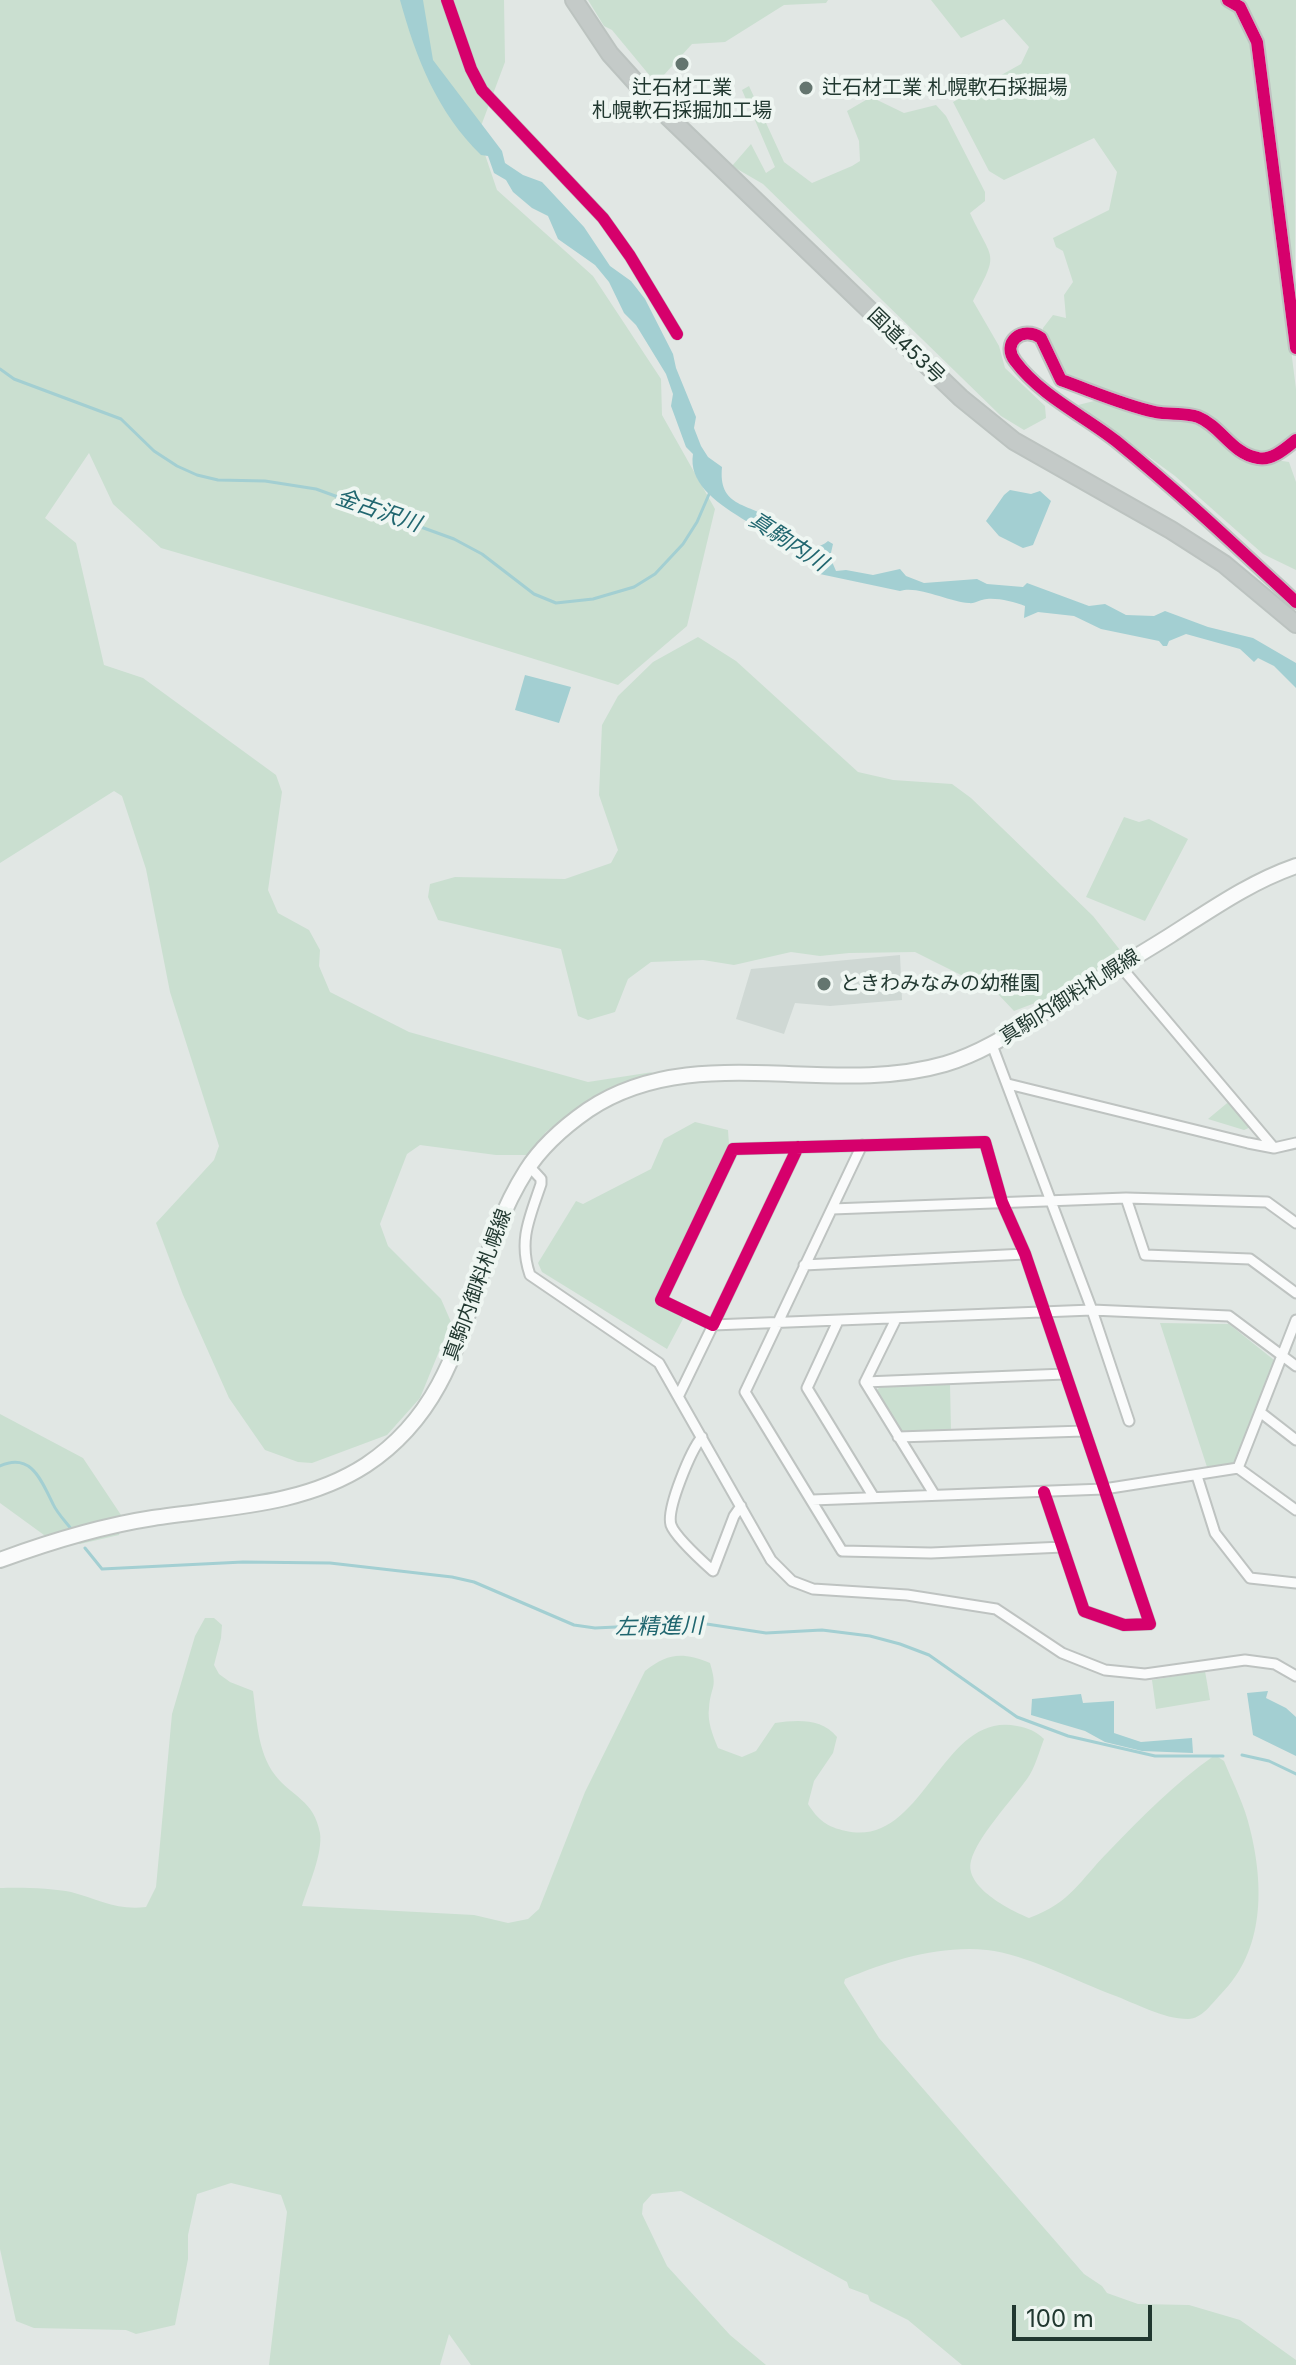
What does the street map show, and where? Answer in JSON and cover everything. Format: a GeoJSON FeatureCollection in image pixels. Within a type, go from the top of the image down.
{"type":"FeatureCollection","features":[{"type":"Feature","properties":{"kind":"highway","name":"国道453号"},"geometry":{"type":"LineString","coordinates":[[574,0],[610,54],[657,106],[961,398],[1014,441],[1171,530],[1224,564],[1296,624]]}},
{"type":"Feature","properties":{"kind":"main road","name":"真駒内御料札幌線"},"geometry":{"type":"LineString","coordinates":[[0,1560],[113,1526],[250,1506],[306,1492],[363,1467],[388,1449],[414,1423],[440,1386],[459,1346],[502,1215],[529,1166],[550,1142],[593,1107],[616,1094],[659,1079],[717,1073],[888,1076],[947,1064],[992,1045],[1239,892],[1296,866]]}},
{"type":"Feature","properties":{"kind":"street"},"geometry":{"type":"LineString","coordinates":[[447,0],[471,69],[482,90],[603,218],[677,334]]}},
{"type":"Feature","properties":{"kind":"street"},"geometry":{"type":"LineString","coordinates":[[1228,0],[1240,7],[1257,42],[1296,348]]}},
{"type":"Feature","properties":{"kind":"street"},"geometry":{"type":"LineString","coordinates":[[1296,440],[1271,457],[1259,459],[1240,451],[1202,418],[1152,412],[1061,380],[1041,338],[1034,333],[1019,334],[1011,344],[1011,356],[1028,378],[1113,438],[1180,493],[1296,602]]}},
{"type":"Feature","properties":{"kind":"street"},"geometry":{"type":"LineString","coordinates":[[1121,967],[1274,1148]]}},
{"type":"Feature","properties":{"kind":"street"},"geometry":{"type":"LineString","coordinates":[[992,1045],[1092,1310],[1129,1421]]}},
{"type":"Feature","properties":{"kind":"street"},"geometry":{"type":"LineString","coordinates":[[1008,1084],[1274,1148],[1296,1143]]}},
{"type":"Feature","properties":{"kind":"street"},"geometry":{"type":"LineString","coordinates":[[1044,1492],[1084,1611],[1124,1625],[1150,1624],[1044,1313],[1025,1254],[1002,1202],[985,1142],[733,1149],[661,1300],[713,1325],[777,1321],[896,1319],[1044,1313],[1092,1310],[1229,1316],[1296,1366]]}},
{"type":"Feature","properties":{"kind":"street"},"geometry":{"type":"LineString","coordinates":[[862,1145],[745,1392],[842,1551],[931,1553],[1063,1547]]}},
{"type":"Feature","properties":{"kind":"street"},"geometry":{"type":"LineString","coordinates":[[679,1395],[798,1147]]}},
{"type":"Feature","properties":{"kind":"street"},"geometry":{"type":"LineString","coordinates":[[529,1166],[541,1179],[524,1238],[523,1251],[530,1275],[659,1363],[771,1560],[792,1581],[813,1589],[907,1595],[996,1609],[1062,1653],[1105,1670],[1145,1674],[1245,1660],[1275,1664],[1296,1676]]}},
{"type":"Feature","properties":{"kind":"street"},"geometry":{"type":"LineString","coordinates":[[1126,1198],[1145,1255],[1250,1259],[1296,1293]]}},
{"type":"Feature","properties":{"kind":"street"},"geometry":{"type":"LineString","coordinates":[[832,1209],[1126,1198],[1267,1202],[1296,1223]]}},
{"type":"Feature","properties":{"kind":"street"},"geometry":{"type":"LineString","coordinates":[[804,1265],[1025,1254]]}},
{"type":"Feature","properties":{"kind":"street"},"geometry":{"type":"LineString","coordinates":[[865,1382],[896,1319]]}},
{"type":"Feature","properties":{"kind":"street"},"geometry":{"type":"LineString","coordinates":[[1238,1468],[1296,1320]]}},
{"type":"Feature","properties":{"kind":"street"},"geometry":{"type":"LineString","coordinates":[[838,1321],[807,1388],[873,1496]]}},
{"type":"Feature","properties":{"kind":"street"},"geometry":{"type":"LineString","coordinates":[[865,1382],[1065,1374]]}},
{"type":"Feature","properties":{"kind":"street"},"geometry":{"type":"LineString","coordinates":[[865,1382],[934,1494]]}},
{"type":"Feature","properties":{"kind":"street"},"geometry":{"type":"LineString","coordinates":[[1260,1412],[1296,1440]]}},
{"type":"Feature","properties":{"kind":"street"},"geometry":{"type":"LineString","coordinates":[[898,1437],[1084,1431]]}},
{"type":"Feature","properties":{"kind":"street"},"geometry":{"type":"LineString","coordinates":[[702,1437],[693,1448],[670,1514],[672,1527],[713,1571],[734,1516],[741,1506]]}},
{"type":"Feature","properties":{"kind":"street"},"geometry":{"type":"LineString","coordinates":[[812,1500],[1104,1489],[1238,1468],[1296,1510]]}},
{"type":"Feature","properties":{"kind":"street"},"geometry":{"type":"LineString","coordinates":[[1197,1476],[1215,1533],[1250,1578],[1296,1583]]}},
{"type":"Feature","properties":{"kind":"shaded area","name":"ときわみなみの幼稚園"},"geometry":{"type":"Polygon","coordinates":[[[900,955],[902,1000],[830,1006],[795,1003],[784,1034],[736,1019],[751,969],[900,955]]]}},
{"type":"Feature","properties":{"kind":"green space"},"geometry":{"type":"Polygon","coordinates":[[[0,0],[504,0],[505,62],[478,134],[497,190],[593,276],[661,379],[662,415],[715,509],[687,626],[618,685],[161,548],[113,504],[89,453],[45,518],[76,543],[104,665],[143,678],[276,775],[282,792],[268,890],[278,913],[309,930],[320,950],[319,966],[330,992],[409,1032],[588,1082],[653,1072],[590,1098],[546,1132],[528,1155],[496,1155],[420,1145],[407,1154],[380,1224],[388,1246],[441,1299],[451,1322],[420,1398],[387,1435],[312,1463],[298,1462],[265,1450],[229,1398],[183,1295],[156,1223],[214,1160],[219,1146],[170,992],[146,869],[122,796],[114,791],[0,863],[0,0]]]}},
{"type":"Feature","properties":{"kind":"green space"},"geometry":{"type":"Polygon","coordinates":[[[588,0],[828,0],[826,3],[784,5],[725,42],[692,44],[663,76],[688,111],[684,117],[612,30],[604,26],[588,0]]]}},
{"type":"Feature","properties":{"kind":"green space"},"geometry":{"type":"Polygon","coordinates":[[[931,0],[1296,0],[1295,300],[1255,66],[1296,389],[1296,433],[1269,453],[1254,453],[1240,446],[1222,427],[1154,410],[1065,378],[1041,346],[1043,328],[1053,315],[1066,318],[1064,295],[1073,282],[1063,251],[1056,247],[1053,238],[1109,210],[1117,172],[1094,138],[1004,180],[989,171],[953,102],[1021,64],[1029,47],[1004,19],[961,38],[931,0]]]}},
{"type":"Feature","properties":{"kind":"green space"},"geometry":{"type":"Polygon","coordinates":[[[749,86],[784,162],[812,183],[860,161],[859,141],[847,111],[871,97],[904,113],[936,105],[946,116],[985,192],[985,201],[970,213],[988,249],[990,264],[973,301],[999,346],[1005,368],[1045,406],[1046,418],[1024,430],[1001,416],[763,184],[732,166],[751,144],[766,173],[775,167],[742,90],[749,86]]]}},
{"type":"Feature","properties":{"kind":"green space"},"geometry":{"type":"Polygon","coordinates":[[[1098,400],[1192,423],[1212,432],[1242,455],[1289,462],[1296,482],[1296,570],[1263,554],[1175,476],[1078,405],[1098,400]]]}},
{"type":"Feature","properties":{"kind":"green space"},"geometry":{"type":"Polygon","coordinates":[[[698,637],[736,661],[858,772],[893,780],[952,784],[971,798],[1093,916],[1120,950],[1117,958],[1069,990],[1014,1011],[997,993],[915,952],[820,956],[791,952],[734,965],[703,960],[651,962],[628,979],[615,1012],[588,1020],[578,1016],[561,949],[438,920],[428,897],[430,884],[455,877],[565,879],[611,863],[618,850],[599,795],[602,725],[618,696],[653,662],[698,637]]]}},
{"type":"Feature","properties":{"kind":"green space"},"geometry":{"type":"Polygon","coordinates":[[[1124,817],[1139,822],[1149,819],[1188,839],[1145,921],[1086,897],[1124,817]]]}},
{"type":"Feature","properties":{"kind":"green space"},"geometry":{"type":"Polygon","coordinates":[[[1232,1099],[1251,1127],[1244,1130],[1208,1119],[1232,1099]]]}},
{"type":"Feature","properties":{"kind":"green space"},"geometry":{"type":"Polygon","coordinates":[[[695,1122],[728,1130],[729,1145],[654,1302],[684,1317],[667,1349],[542,1272],[538,1263],[576,1201],[583,1204],[651,1169],[664,1139],[695,1122]]]}},
{"type":"Feature","properties":{"kind":"green space"},"geometry":{"type":"Polygon","coordinates":[[[1160,1323],[1229,1324],[1274,1360],[1235,1463],[1207,1467],[1160,1323]]]}},
{"type":"Feature","properties":{"kind":"green space"},"geometry":{"type":"Polygon","coordinates":[[[950,1384],[951,1430],[901,1431],[876,1391],[880,1387],[950,1384]]]}},
{"type":"Feature","properties":{"kind":"green space"},"geometry":{"type":"Polygon","coordinates":[[[0,1414],[83,1458],[123,1518],[119,1535],[80,1544],[44,1535],[0,1503],[0,1414]]]}},
{"type":"Feature","properties":{"kind":"green space"},"geometry":{"type":"Polygon","coordinates":[[[205,1618],[214,1618],[222,1625],[214,1665],[219,1674],[253,1691],[259,1734],[269,1766],[308,1806],[317,1822],[319,1850],[302,1906],[474,1915],[508,1923],[528,1919],[539,1909],[585,1792],[645,1671],[676,1656],[710,1663],[714,1683],[709,1718],[718,1748],[742,1757],[756,1751],[775,1723],[783,1722],[817,1723],[837,1737],[833,1753],[814,1781],[808,1804],[824,1822],[846,1831],[873,1831],[895,1820],[969,1738],[991,1727],[1017,1726],[1038,1734],[1044,1739],[1032,1770],[987,1830],[971,1861],[974,1880],[981,1888],[1000,1903],[1029,1918],[1044,1912],[1074,1890],[1134,1826],[1186,1777],[1215,1755],[1224,1761],[1242,1803],[1255,1850],[1259,1894],[1257,1916],[1246,1958],[1235,1977],[1198,2016],[1188,2019],[1159,2014],[1034,1962],[987,1950],[951,1950],[914,1956],[862,1972],[845,1979],[844,1983],[879,2038],[1084,2274],[1107,2293],[1138,2304],[1189,2305],[1240,2320],[1296,2360],[1296,2365],[962,2365],[908,2320],[870,2301],[868,2295],[849,2288],[847,2282],[681,2191],[652,2194],[643,2204],[642,2214],[667,2266],[730,2335],[766,2365],[471,2365],[449,2334],[440,2365],[269,2365],[287,2212],[281,2195],[231,2183],[197,2194],[175,2325],[136,2334],[126,2330],[34,2328],[16,2321],[0,2249],[0,1888],[64,1891],[117,1906],[146,1907],[156,1887],[172,1714],[195,1636],[205,1618]]]}},
{"type":"Feature","properties":{"kind":"green space"},"geometry":{"type":"Polygon","coordinates":[[[1205,1671],[1210,1700],[1156,1709],[1152,1680],[1205,1671]]]}},
{"type":"Feature","properties":{"kind":"water","name":"真駒内川"},"geometry":{"type":"Polygon","coordinates":[[[400,0],[423,0],[433,60],[502,151],[505,163],[523,175],[542,182],[584,227],[610,266],[631,281],[645,299],[673,354],[696,417],[694,428],[701,446],[708,457],[722,467],[722,480],[729,497],[772,519],[784,533],[800,544],[812,547],[828,541],[833,544],[830,557],[836,571],[873,575],[900,569],[906,576],[924,583],[977,579],[987,584],[1023,587],[1027,583],[1089,606],[1105,604],[1126,615],[1154,616],[1165,611],[1208,627],[1253,638],[1296,663],[1296,688],[1274,666],[1258,658],[1254,662],[1240,649],[1186,634],[1163,646],[1159,641],[1101,629],[1074,616],[1038,612],[1024,618],[1025,606],[1006,601],[985,599],[961,602],[924,592],[900,591],[815,573],[803,558],[785,544],[722,505],[705,490],[695,473],[693,454],[686,447],[671,406],[673,394],[666,374],[636,325],[624,313],[609,282],[595,265],[558,239],[548,216],[532,208],[513,192],[506,180],[494,173],[488,156],[481,155],[452,121],[421,63],[400,0]]]}},
{"type":"Feature","properties":{"kind":"water"},"geometry":{"type":"Polygon","coordinates":[[[1010,490],[1031,494],[1040,491],[1051,501],[1033,545],[1023,548],[999,536],[986,521],[1010,490]]]}},
{"type":"Feature","properties":{"kind":"water"},"geometry":{"type":"Polygon","coordinates":[[[525,675],[571,687],[559,723],[515,710],[525,675]]]}},
{"type":"Feature","properties":{"kind":"water"},"geometry":{"type":"Polygon","coordinates":[[[1268,1691],[1266,1698],[1296,1717],[1296,1756],[1253,1735],[1247,1693],[1268,1691]]]}},
{"type":"Feature","properties":{"kind":"water"},"geometry":{"type":"Polygon","coordinates":[[[1081,1694],[1083,1703],[1114,1701],[1114,1733],[1141,1742],[1192,1738],[1193,1753],[1142,1751],[1105,1742],[1085,1731],[1031,1715],[1032,1699],[1081,1694]]]}},
{"type":"Feature","properties":{"kind":"waterway","name":"金古沢川"},"geometry":{"type":"LineString","coordinates":[[0,369],[14,379],[121,419],[154,451],[197,475],[218,480],[265,481],[316,489],[454,539],[482,554],[534,594],[556,603],[593,599],[634,587],[655,574],[683,544],[710,492]]}},
{"type":"Feature","properties":{"kind":"waterway","name":"左精進川"},"geometry":{"type":"LineString","coordinates":[[0,1466],[20,1463],[34,1471],[72,1530]]}},
{"type":"Feature","properties":{"kind":"waterway","name":"左精進川"},"geometry":{"type":"LineString","coordinates":[[85,1548],[102,1569],[243,1562],[330,1563],[452,1577],[474,1582],[574,1625],[595,1628],[700,1623],[766,1633],[822,1630],[870,1636],[929,1655],[1017,1717],[1068,1736],[1155,1756],[1223,1756]]}},
{"type":"Feature","properties":{"kind":"waterway","name":"左精進川"},"geometry":{"type":"LineString","coordinates":[[1242,1755],[1269,1761],[1296,1774]]}},
{"type":"Feature","properties":{"kind":"cycle path"},"geometry":{"type":"LineString","coordinates":[[447,0],[471,69],[482,90],[603,218],[677,334]]}},
{"type":"Feature","properties":{"kind":"cycle path"},"geometry":{"type":"LineString","coordinates":[[1228,0],[1240,7],[1257,42],[1296,348]]}},
{"type":"Feature","properties":{"kind":"cycle path"},"geometry":{"type":"LineString","coordinates":[[1296,440],[1268,458],[1249,455],[1198,417],[1143,409],[1061,380],[1041,338],[1027,334],[1012,342],[1010,348],[1015,361],[1037,385],[1139,460],[1296,602]]}},
{"type":"Feature","properties":{"kind":"cycle path"},"geometry":{"type":"LineString","coordinates":[[798,1147],[713,1325],[661,1300],[733,1149],[985,1142],[1002,1202],[1025,1254],[1150,1624],[1124,1625],[1084,1611],[1044,1492]]}},
{"type":"Feature","properties":{"kind":"place","name":"辻石材工業 札幌軟石採掘加工場"},"geometry":{"type":"Point","coordinates":[682,64]}},
{"type":"Feature","properties":{"kind":"place","name":"辻石材工業 札幌軟石採掘場"},"geometry":{"type":"Point","coordinates":[806,88]}},
{"type":"Feature","properties":{"kind":"place","name":"ときわみなみの幼稚園"},"geometry":{"type":"Point","coordinates":[824,984]}}]}
